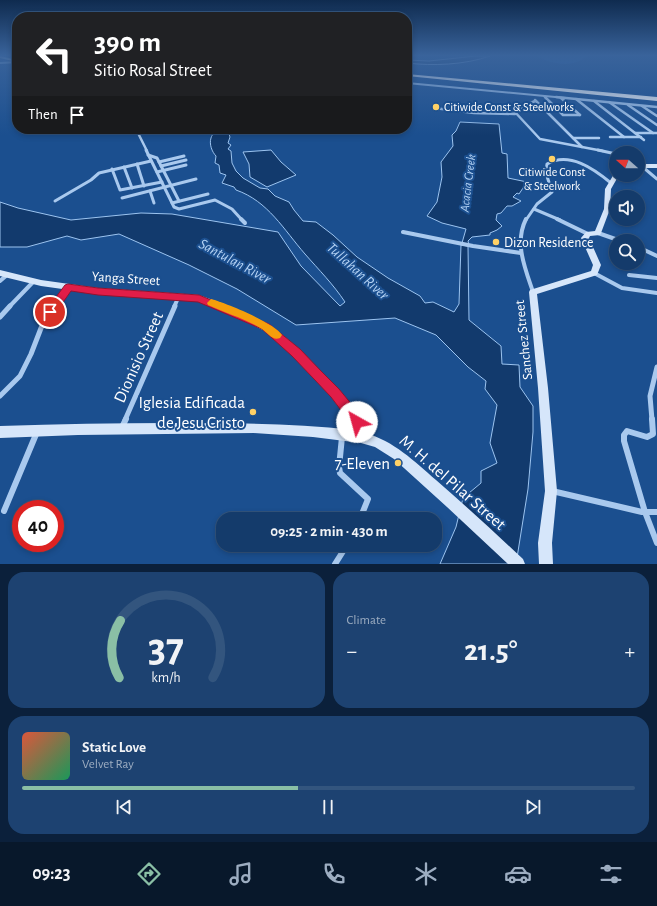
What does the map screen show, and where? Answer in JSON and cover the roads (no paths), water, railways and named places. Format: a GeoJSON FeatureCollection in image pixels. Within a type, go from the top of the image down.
{"type":"FeatureCollection","features":[{"type":"Feature","properties":{"kind":"highway"},"geometry":{"type":"LineString","coordinates":[[456,82],[657,100]]}},
{"type":"Feature","properties":{"kind":"highway"},"geometry":{"type":"LineString","coordinates":[[480,82],[657,100]]}},
{"type":"Feature","properties":{"kind":"street"},"geometry":{"type":"LineString","coordinates":[[412,83],[657,107]]}},
{"type":"Feature","properties":{"kind":"street"},"geometry":{"type":"LineString","coordinates":[[534,95],[535,101],[582,148]]}},
{"type":"Feature","properties":{"kind":"street"},"geometry":{"type":"LineString","coordinates":[[544,96],[564,115],[580,115],[560,98]]}},
{"type":"Feature","properties":{"kind":"street"},"geometry":{"type":"LineString","coordinates":[[576,99],[624,137]]}},
{"type":"Feature","properties":{"kind":"street"},"geometry":{"type":"LineString","coordinates":[[535,101],[514,111],[540,139],[609,153]]}},
{"type":"Feature","properties":{"kind":"street"},"geometry":{"type":"LineString","coordinates":[[593,101],[644,140]]}},
{"type":"Feature","properties":{"kind":"street"},"geometry":{"type":"LineString","coordinates":[[609,102],[653,133]]}},
{"type":"Feature","properties":{"kind":"street"},"geometry":{"type":"LineString","coordinates":[[626,104],[657,125]]}},
{"type":"Feature","properties":{"kind":"street"},"geometry":{"type":"LineString","coordinates":[[641,105],[657,116]]}},
{"type":"Feature","properties":{"kind":"street"},"geometry":{"type":"LineString","coordinates":[[434,108],[474,113],[515,114]]}},
{"type":"Feature","properties":{"kind":"street"},"geometry":{"type":"LineString","coordinates":[[651,121],[657,121]]}},
{"type":"Feature","properties":{"kind":"street"},"geometry":{"type":"LineString","coordinates":[[635,133],[657,133]]}},
{"type":"Feature","properties":{"kind":"street"},"geometry":{"type":"LineString","coordinates":[[138,134],[174,208],[180,209],[215,200],[232,209],[245,223]]}},
{"type":"Feature","properties":{"kind":"street"},"geometry":{"type":"LineString","coordinates":[[610,137],[641,137]]}},
{"type":"Feature","properties":{"kind":"street"},"geometry":{"type":"LineString","coordinates":[[573,138],[599,138]]}},
{"type":"Feature","properties":{"kind":"street"},"geometry":{"type":"LineString","coordinates":[[148,155],[157,158],[179,201]]}},
{"type":"Feature","properties":{"kind":"street"},"geometry":{"type":"LineString","coordinates":[[159,162],[184,156]]}},
{"type":"Feature","properties":{"kind":"street"},"geometry":{"type":"LineString","coordinates":[[161,166],[186,160]]}},
{"type":"Feature","properties":{"kind":"street"},"geometry":{"type":"LineString","coordinates":[[533,292],[521,253],[520,233],[527,218],[534,209],[552,192],[546,168],[548,163],[554,160],[572,161],[583,164],[597,171],[611,183],[608,189],[607,209],[598,233]]}},
{"type":"Feature","properties":{"kind":"street"},"geometry":{"type":"LineString","coordinates":[[55,201],[91,180],[99,173],[151,161]]}},
{"type":"Feature","properties":{"kind":"street"},"geometry":{"type":"LineString","coordinates":[[137,164],[144,186]]}},
{"type":"Feature","properties":{"kind":"street"},"geometry":{"type":"LineString","coordinates":[[157,172],[186,165]]}},
{"type":"Feature","properties":{"kind":"street"},"geometry":{"type":"LineString","coordinates":[[645,165],[657,166]]}},
{"type":"Feature","properties":{"kind":"street"},"geometry":{"type":"LineString","coordinates":[[124,167],[132,188]]}},
{"type":"Feature","properties":{"kind":"street"},"geometry":{"type":"LineString","coordinates":[[112,169],[119,190],[162,182]]}},
{"type":"Feature","properties":{"kind":"street"},"geometry":{"type":"LineString","coordinates":[[645,170],[657,179]]}},
{"type":"Feature","properties":{"kind":"street"},"geometry":{"type":"LineString","coordinates":[[122,198],[196,179]]}},
{"type":"Feature","properties":{"kind":"street"},"geometry":{"type":"LineString","coordinates":[[150,191],[154,203]]}},
{"type":"Feature","properties":{"kind":"street"},"geometry":{"type":"LineString","coordinates":[[172,203],[208,194]]}},
{"type":"Feature","properties":{"kind":"street"},"geometry":{"type":"LineString","coordinates":[[534,209],[568,222],[588,234],[598,233],[609,237]]}},
{"type":"Feature","properties":{"kind":"street"},"geometry":{"type":"LineString","coordinates":[[403,232],[473,246],[521,253]]}},
{"type":"Feature","properties":{"kind":"street"},"geometry":{"type":"LineString","coordinates":[[588,234],[585,241],[597,265],[594,273],[622,288],[657,293]]}},
{"type":"Feature","properties":{"kind":"street"},"geometry":{"type":"LineString","coordinates":[[645,250],[657,256]]}},
{"type":"Feature","properties":{"kind":"street","name":"Sanchez Street"},"geometry":{"type":"LineString","coordinates":[[546,564],[545,543],[551,491],[543,388],[533,292],[594,273]]}},
{"type":"Feature","properties":{"kind":"street"},"geometry":{"type":"LineString","coordinates":[[629,275],[657,278]]}},
{"type":"Feature","properties":{"kind":"street","name":"Yanga Street"},"geometry":{"type":"LineString","coordinates":[[2,276],[98,291],[199,298],[266,327],[296,352],[335,393],[357,422],[361,437]]}},
{"type":"Feature","properties":{"kind":"street"},"geometry":{"type":"LineString","coordinates":[[0,317],[34,281]]}},
{"type":"Feature","properties":{"kind":"street"},"geometry":{"type":"LineString","coordinates":[[0,396],[20,376],[31,354],[43,323],[68,287]]}},
{"type":"Feature","properties":{"kind":"street","name":"Dionisio Street"},"geometry":{"type":"LineString","coordinates":[[121,429],[179,296]]}},
{"type":"Feature","properties":{"kind":"street"},"geometry":{"type":"LineString","coordinates":[[657,366],[650,396],[653,434],[647,437],[627,431],[624,435],[624,441],[645,512],[657,543]]}},
{"type":"Feature","properties":{"kind":"street","name":"M. H. del Pilar Street"},"geometry":{"type":"LineString","coordinates":[[0,432],[38,430],[254,428],[342,434],[361,437],[378,442],[398,455],[452,502],[518,564]]}},
{"type":"Feature","properties":{"kind":"street"},"geometry":{"type":"LineString","coordinates":[[4,511],[38,430]]}},
{"type":"Feature","properties":{"kind":"street"},"geometry":{"type":"LineString","coordinates":[[342,434],[339,467],[340,473],[368,499],[363,512]]}},
{"type":"Feature","properties":{"kind":"street"},"geometry":{"type":"LineString","coordinates":[[551,491],[645,512],[657,512]]}},
{"type":"Feature","properties":{"kind":"street"},"geometry":{"type":"LineString","coordinates":[[335,564],[343,552]]}},
{"type":"Feature","properties":{"kind":"water","name":"Acacia Creek"},"geometry":{"type":"Polygon","coordinates":[[[460,122],[499,124],[502,153],[507,154],[508,178],[527,182],[519,194],[517,193],[513,197],[521,201],[512,206],[507,206],[501,213],[497,214],[496,220],[502,226],[490,233],[490,235],[472,237],[468,241],[469,245],[462,243],[466,229],[442,223],[427,216],[437,202],[442,177],[441,162],[453,146],[452,135],[456,131],[460,122]]]}},
{"type":"Feature","properties":{"kind":"water"},"geometry":{"type":"Polygon","coordinates":[[[214,134],[229,134],[230,137],[228,143],[231,145],[228,149],[231,151],[232,163],[236,171],[243,178],[260,188],[268,189],[275,196],[289,202],[303,221],[316,222],[357,257],[388,278],[420,296],[425,303],[433,302],[454,312],[459,304],[461,245],[468,246],[469,320],[501,346],[502,364],[519,365],[520,387],[533,406],[533,432],[528,489],[516,564],[440,564],[456,527],[463,498],[481,483],[481,471],[497,463],[490,443],[497,405],[485,389],[486,381],[468,367],[436,335],[395,318],[296,325],[237,289],[189,265],[119,234],[81,240],[67,236],[27,247],[0,247],[0,202],[18,208],[71,220],[141,213],[172,214],[278,232],[301,266],[340,306],[345,302],[340,295],[275,217],[257,201],[236,190],[234,187],[222,183],[226,175],[220,173],[219,165],[215,163],[216,156],[212,150],[211,138],[214,134]]]}},
{"type":"Feature","properties":{"kind":"water"},"geometry":{"type":"Polygon","coordinates":[[[271,150],[281,162],[296,175],[267,187],[250,177],[249,164],[243,152],[271,150]]]}},
{"type":"Feature","properties":{"kind":"place","name":"Citiwide Const & Steelworks"},"geometry":{"type":"Point","coordinates":[436,107]}},
{"type":"Feature","properties":{"kind":"place","name":"Citiwide Const & Steelwork"},"geometry":{"type":"Point","coordinates":[552,159]}},
{"type":"Feature","properties":{"kind":"place","name":"Dizon Residence"},"geometry":{"type":"Point","coordinates":[496,242]}},
{"type":"Feature","properties":{"kind":"place","name":"Iglesia Edificada de Jesu Cristo"},"geometry":{"type":"Point","coordinates":[253,412]}},
{"type":"Feature","properties":{"kind":"place","name":"7-Eleven"},"geometry":{"type":"Point","coordinates":[398,463]}},
{"type":"Feature","properties":{"kind":"water label","name":"Santulan River"},"geometry":{"type":"Point","coordinates":[235,261]}},
{"type":"Feature","properties":{"kind":"water label","name":"Tullahan River"},"geometry":{"type":"Point","coordinates":[358,271]}}]}
